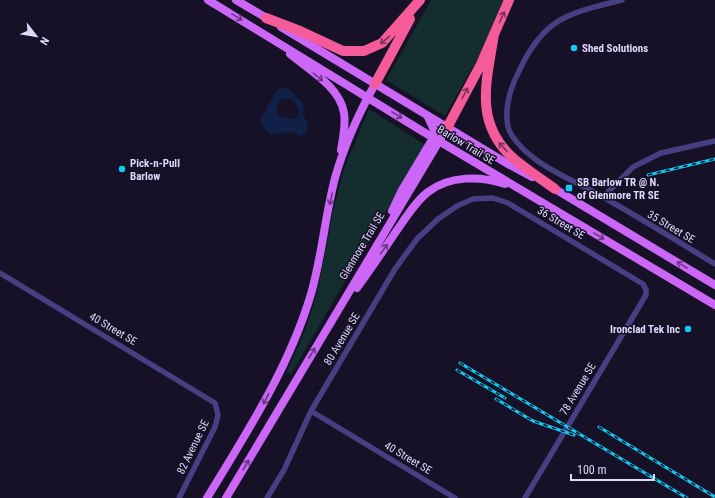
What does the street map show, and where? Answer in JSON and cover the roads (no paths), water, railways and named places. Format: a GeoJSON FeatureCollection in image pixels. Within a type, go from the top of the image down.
{"type":"FeatureCollection","features":[{"type":"Feature","properties":{"kind":"highway"},"geometry":{"type":"LineString","coordinates":[[266,18],[300,31],[343,51],[359,51],[374,48],[382,43],[420,0]]}},
{"type":"Feature","properties":{"kind":"highway"},"geometry":{"type":"LineString","coordinates":[[375,84],[420,0]]}},
{"type":"Feature","properties":{"kind":"highway"},"geometry":{"type":"LineString","coordinates":[[447,128],[481,64],[509,0]]}},
{"type":"Feature","properties":{"kind":"highway"},"geometry":{"type":"LineString","coordinates":[[494,34],[485,90],[486,111],[492,133],[513,158],[555,189]]}},
{"type":"Feature","properties":{"kind":"main road","name":"Barlow Trail SE"},"geometry":{"type":"LineString","coordinates":[[208,0],[529,195],[715,305]]}},
{"type":"Feature","properties":{"kind":"main road","name":"Barlow Trail SE"},"geometry":{"type":"LineString","coordinates":[[236,0],[447,128],[508,164],[555,189],[715,286]]}},
{"type":"Feature","properties":{"kind":"main road"},"geometry":{"type":"LineString","coordinates":[[207,498],[263,406],[285,364],[298,331],[311,293],[344,134],[344,113],[341,104],[329,86],[266,35]]}},
{"type":"Feature","properties":{"kind":"main road"},"geometry":{"type":"LineString","coordinates":[[335,178],[343,154],[375,84]]}},
{"type":"Feature","properties":{"kind":"main road"},"geometry":{"type":"LineString","coordinates":[[427,116],[434,130],[436,139]]}},
{"type":"Feature","properties":{"kind":"main road"},"geometry":{"type":"LineString","coordinates":[[436,139],[447,128]]}},
{"type":"Feature","properties":{"kind":"main road","name":"Glenmore Trail SE"},"geometry":{"type":"LineString","coordinates":[[226,498],[373,251],[402,190],[436,139]]}},
{"type":"Feature","properties":{"kind":"main road"},"geometry":{"type":"LineString","coordinates":[[336,314],[353,294],[410,211],[428,192],[444,184],[469,178],[490,180],[529,195]]}},
{"type":"Feature","properties":{"kind":"street","name":"35 Street SE"},"geometry":{"type":"LineString","coordinates":[[622,0],[571,14],[557,21],[540,34],[530,49],[511,86],[507,111],[508,128],[517,142],[534,159],[602,196],[715,264]]}},
{"type":"Feature","properties":{"kind":"street"},"geometry":{"type":"LineString","coordinates":[[602,196],[633,167],[661,153],[715,141]]}},
{"type":"Feature","properties":{"kind":"street","name":"36 Street SE"},"geometry":{"type":"LineString","coordinates":[[457,206],[473,199],[493,198],[508,203],[643,284],[646,290]]}},
{"type":"Feature","properties":{"kind":"street","name":"80 Avenue SE"},"geometry":{"type":"LineString","coordinates":[[267,498],[284,470],[310,411],[395,269],[417,239],[438,219],[457,206]]}},
{"type":"Feature","properties":{"kind":"street","name":"40 Street SE"},"geometry":{"type":"LineString","coordinates":[[0,273],[215,403]]}},
{"type":"Feature","properties":{"kind":"street","name":"78 Avenue SE"},"geometry":{"type":"LineString","coordinates":[[525,498],[646,295],[646,290]]}},
{"type":"Feature","properties":{"kind":"street","name":"82 Avenue SE"},"geometry":{"type":"LineString","coordinates":[[178,498],[215,427],[218,415],[215,403]]}},
{"type":"Feature","properties":{"kind":"street","name":"40 Street SE"},"geometry":{"type":"LineString","coordinates":[[310,411],[455,498]]}},
{"type":"Feature","properties":{"kind":"water"},"geometry":{"type":"Polygon","coordinates":[[[281,88],[289,89],[304,105],[303,114],[308,125],[305,135],[300,136],[286,132],[271,135],[259,122],[277,90],[281,88]],[[282,99],[276,108],[278,115],[292,119],[297,117],[299,112],[295,103],[291,99],[282,99]]]}},
{"type":"Feature","properties":{"kind":"railway"},"geometry":{"type":"LineString","coordinates":[[648,175],[715,159]]}},
{"type":"Feature","properties":{"kind":"railway"},"geometry":{"type":"LineString","coordinates":[[460,363],[687,498]]}},
{"type":"Feature","properties":{"kind":"railway"},"geometry":{"type":"LineString","coordinates":[[457,370],[505,398]]}},
{"type":"Feature","properties":{"kind":"railway"},"geometry":{"type":"LineString","coordinates":[[496,399],[533,421],[574,435]]}},
{"type":"Feature","properties":{"kind":"railway"},"geometry":{"type":"LineString","coordinates":[[599,427],[715,497]]}},
{"type":"Feature","properties":{"kind":"place","name":"Shed Solutions"},"geometry":{"type":"Point","coordinates":[574,48]}},
{"type":"Feature","properties":{"kind":"place","name":"Pick-n-Pull Barlow"},"geometry":{"type":"Point","coordinates":[122,169]}},
{"type":"Feature","properties":{"kind":"place","name":"SB Barlow TR @ N. of Glenmore TR SE"},"geometry":{"type":"Point","coordinates":[569,188]}},
{"type":"Feature","properties":{"kind":"place","name":"Ironclad Tek Inc"},"geometry":{"type":"Point","coordinates":[688,329]}}]}
